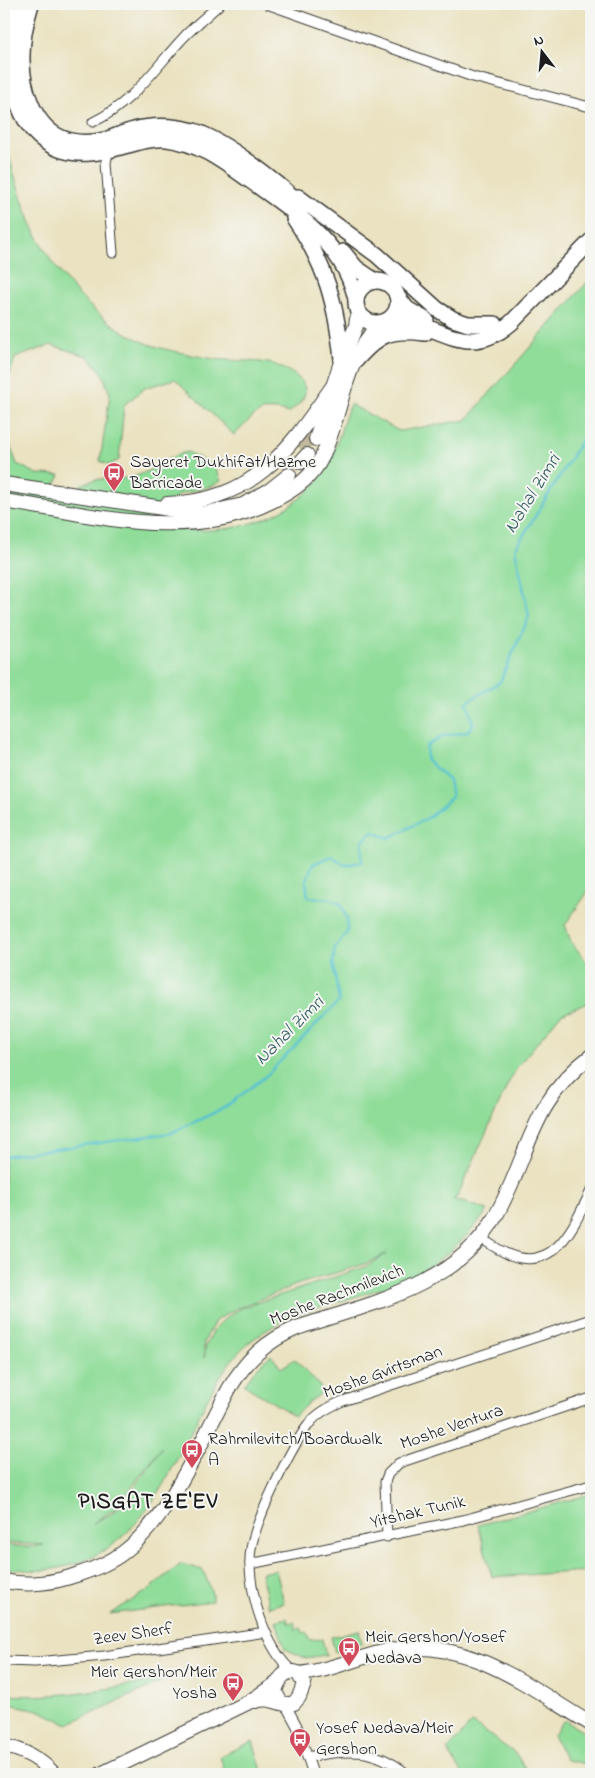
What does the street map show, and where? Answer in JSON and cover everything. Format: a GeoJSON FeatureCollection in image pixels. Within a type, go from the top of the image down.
{"type":"FeatureCollection","features":[{"type":"Feature","properties":{"kind":"main road"},"geometry":{"type":"LineString","coordinates":[[18,4],[13,19],[10,59],[13,83],[26,120],[34,133],[55,149],[88,153],[102,152],[113,147],[145,139],[167,139],[198,147],[220,158],[283,202],[316,230],[342,264],[357,305],[365,320],[383,322],[398,319],[412,322],[454,338]]}},
{"type":"Feature","properties":{"kind":"main road"},"geometry":{"type":"LineString","coordinates":[[31,4],[23,28],[22,58],[24,84],[36,117],[56,137],[73,142],[89,142],[105,140],[133,130],[149,128],[170,127],[195,132],[211,139],[276,182],[377,255],[445,314],[468,324],[495,324]]}},
{"type":"Feature","properties":{"kind":"main road"},"geometry":{"type":"LineString","coordinates":[[276,182],[328,231],[356,268],[375,281],[389,285],[406,309],[442,327],[471,332],[495,324],[505,318],[591,227]]}},
{"type":"Feature","properties":{"kind":"main road"},"geometry":{"type":"LineString","coordinates":[[283,202],[305,234],[325,272],[348,360],[377,338],[387,333],[399,331],[418,332],[476,341],[503,330],[591,241]]}},
{"type":"Feature","properties":{"kind":"main road"},"geometry":{"type":"LineString","coordinates":[[357,305],[362,286],[375,281]]}},
{"type":"Feature","properties":{"kind":"main road"},"geometry":{"type":"LineString","coordinates":[[383,322],[396,310],[397,296]]}},
{"type":"Feature","properties":{"kind":"street"},"geometry":{"type":"LineString","coordinates":[[93,122],[109,114],[134,93],[187,33],[220,4]]}},
{"type":"Feature","properties":{"kind":"street"},"geometry":{"type":"LineString","coordinates":[[267,4],[473,78],[586,106]]}},
{"type":"Feature","properties":{"kind":"street"},"geometry":{"type":"LineString","coordinates":[[113,147],[108,152],[106,163],[113,253]]}},
{"type":"Feature","properties":{"kind":"street"},"geometry":{"type":"LineString","coordinates":[[88,153],[102,158],[106,163]]}},
{"type":"Feature","properties":{"kind":"street"},"geometry":{"type":"LineString","coordinates":[[4,501],[168,525],[205,523],[245,514],[300,486],[321,459],[342,390],[356,326],[357,305]]}},
{"type":"Feature","properties":{"kind":"street"},"geometry":{"type":"LineString","coordinates":[[141,506],[183,504],[210,500],[250,480],[289,448],[331,391],[348,360],[383,322]]}},
{"type":"Feature","properties":{"kind":"street"},"geometry":{"type":"LineString","coordinates":[[314,437],[331,391]]}},
{"type":"Feature","properties":{"kind":"street"},"geometry":{"type":"LineString","coordinates":[[4,484],[160,509],[198,508],[223,503],[249,492],[286,472]]}},
{"type":"Feature","properties":{"kind":"street","name":"Moshe Rachmilevich"},"geometry":{"type":"LineString","coordinates":[[4,1581],[23,1583],[56,1581],[101,1566],[124,1552],[152,1525],[171,1497],[233,1382],[258,1350],[281,1335],[297,1328],[418,1286],[433,1278],[460,1258],[479,1237],[500,1206],[534,1126],[546,1103],[570,1074],[591,1056]]}},
{"type":"Feature","properties":{"kind":"street"},"geometry":{"type":"LineString","coordinates":[[479,1237],[510,1255],[532,1258],[546,1255],[559,1246],[565,1238],[591,1191]]}},
{"type":"Feature","properties":{"kind":"street","name":"Moshe Gvirtsman"},"geometry":{"type":"LineString","coordinates":[[288,1676],[266,1632],[255,1598],[250,1564],[254,1536],[280,1476],[309,1423],[319,1414],[343,1401],[591,1320]]}},
{"type":"Feature","properties":{"kind":"street","name":"Moshe Ventura"},"geometry":{"type":"LineString","coordinates":[[387,1537],[384,1482],[388,1474],[399,1463],[591,1398]]}},
{"type":"Feature","properties":{"kind":"street","name":"Yitshak Tunik"},"geometry":{"type":"LineString","coordinates":[[250,1564],[472,1518],[591,1485]]}},
{"type":"Feature","properties":{"kind":"street","name":"Zeev Sherf"},"geometry":{"type":"LineString","coordinates":[[4,1661],[36,1662],[104,1656],[266,1632]]}},
{"type":"Feature","properties":{"kind":"street"},"geometry":{"type":"LineString","coordinates":[[101,1774],[250,1702],[288,1676],[326,1670],[392,1650],[419,1648],[446,1651],[479,1661],[512,1674],[591,1724]]}},
{"type":"Feature","properties":{"kind":"street"},"geometry":{"type":"LineString","coordinates":[[250,1702],[269,1698],[283,1704],[294,1703],[301,1692],[326,1670]]}},
{"type":"Feature","properties":{"kind":"street"},"geometry":{"type":"LineString","coordinates":[[288,1676],[303,1680],[296,1711],[297,1726],[312,1774]]}},
{"type":"Feature","properties":{"kind":"street"},"geometry":{"type":"LineString","coordinates":[[288,1676],[275,1692],[297,1726]]}},
{"type":"Feature","properties":{"kind":"street"},"geometry":{"type":"LineString","coordinates":[[4,1746],[22,1750],[54,1774]]}},
{"type":"Feature","properties":{"kind":"street"},"geometry":{"type":"LineString","coordinates":[[307,1757],[351,1751],[375,1754],[407,1774]]}},
{"type":"Feature","properties":{"kind":"street"},"geometry":{"type":"LineString","coordinates":[[29,1754],[41,1774]]}},
{"type":"Feature","properties":{"kind":"green space"},"geometry":{"type":"Polygon","coordinates":[[[4,140],[20,195],[36,235],[67,281],[96,312],[131,336],[169,350],[221,360],[257,362],[278,366],[295,376],[304,386],[305,393],[303,399],[297,406],[288,413],[278,410],[263,411],[252,417],[234,435],[175,379],[145,388],[124,405],[119,460],[109,465],[100,461],[110,394],[102,372],[87,356],[51,345],[15,358],[4,394],[4,140]]]}},
{"type":"Feature","properties":{"kind":"green space"},"geometry":{"type":"Polygon","coordinates":[[[591,278],[591,780],[587,794],[589,890],[565,925],[571,942],[591,967],[591,1002],[561,1014],[517,1067],[457,1197],[453,1199],[488,1210],[457,1245],[418,1273],[397,1283],[307,1311],[285,1320],[264,1331],[245,1346],[230,1362],[218,1380],[173,1468],[144,1513],[126,1533],[106,1549],[82,1561],[53,1569],[35,1571],[4,1568],[4,1545],[28,1547],[44,1545],[4,1543],[4,430],[17,464],[37,474],[60,475],[55,486],[79,489],[80,486],[94,480],[136,476],[174,456],[188,452],[215,467],[221,481],[212,486],[177,495],[179,528],[219,530],[259,521],[296,501],[311,488],[328,465],[350,404],[399,431],[466,420],[591,278]],[[386,1254],[365,1264],[299,1284],[235,1309],[215,1321],[204,1342],[204,1358],[206,1345],[213,1332],[225,1319],[241,1308],[365,1267],[386,1254]],[[162,1447],[116,1508],[93,1523],[111,1514],[124,1503],[162,1447]]]}},
{"type":"Feature","properties":{"kind":"green space"},"geometry":{"type":"Polygon","coordinates":[[[271,1355],[281,1368],[295,1359],[324,1391],[295,1416],[244,1385],[254,1371],[271,1355]]]}},
{"type":"Feature","properties":{"kind":"green space"},"geometry":{"type":"Polygon","coordinates":[[[591,1494],[591,1571],[492,1577],[478,1525],[591,1494]]]}},
{"type":"Feature","properties":{"kind":"green space"},"geometry":{"type":"Polygon","coordinates":[[[181,1564],[203,1570],[212,1593],[212,1601],[110,1614],[147,1591],[181,1564]]]}},
{"type":"Feature","properties":{"kind":"green space"},"geometry":{"type":"Polygon","coordinates":[[[276,1570],[284,1603],[269,1607],[261,1573],[276,1570]]]}},
{"type":"Feature","properties":{"kind":"green space"},"geometry":{"type":"Polygon","coordinates":[[[287,1618],[288,1623],[294,1622],[296,1630],[301,1628],[303,1633],[307,1633],[309,1640],[322,1639],[326,1655],[305,1658],[285,1649],[276,1621],[287,1618]]]}},
{"type":"Feature","properties":{"kind":"green space"},"geometry":{"type":"Polygon","coordinates":[[[359,1630],[362,1644],[335,1652],[331,1637],[359,1630]]]}},
{"type":"Feature","properties":{"kind":"green space"},"geometry":{"type":"Polygon","coordinates":[[[170,1678],[68,1724],[38,1710],[4,1703],[5,1695],[67,1694],[170,1678]]]}},
{"type":"Feature","properties":{"kind":"green space"},"geometry":{"type":"Polygon","coordinates":[[[564,1720],[591,1737],[591,1758],[587,1764],[566,1760],[553,1735],[564,1720]]]}},
{"type":"Feature","properties":{"kind":"green space"},"geometry":{"type":"Polygon","coordinates":[[[472,1723],[516,1754],[529,1774],[463,1774],[447,1750],[472,1723]]]}},
{"type":"Feature","properties":{"kind":"green space"},"geometry":{"type":"Polygon","coordinates":[[[253,1741],[263,1774],[225,1774],[220,1756],[253,1741]]]}},
{"type":"Feature","properties":{"kind":"waterway","name":"Nahal Zimri"},"geometry":{"type":"LineString","coordinates":[[4,1156],[171,1133],[224,1108],[266,1076],[339,1001],[333,962],[335,947],[347,933],[347,919],[340,903],[331,899],[308,897],[306,881],[313,864],[332,856],[344,865],[362,862],[362,842],[372,832],[389,838],[428,818],[452,797],[449,781],[426,759],[427,746],[443,736],[467,732],[473,724],[467,702],[500,682],[529,616],[515,549],[591,425]]}},
{"type":"Feature","properties":{"kind":"tunnel"},"geometry":{"type":"LineString","coordinates":[[301,449],[311,435]]}},
{"type":"Feature","properties":{"kind":"tunnel"},"geometry":{"type":"LineString","coordinates":[[283,469],[295,456]]}},
{"type":"Feature","properties":{"kind":"place","name":"Sayeret Dukhifat/Hazme Barricade"},"geometry":{"type":"Point","coordinates":[114,492]}},
{"type":"Feature","properties":{"kind":"place","name":"Rahmilevitch/Boardwalk A"},"geometry":{"type":"Point","coordinates":[192,1469]}},
{"type":"Feature","properties":{"kind":"place","name":"Meir Gershon/Yosef Nedava"},"geometry":{"type":"Point","coordinates":[349,1667]}},
{"type":"Feature","properties":{"kind":"place","name":"Meir Gershon/Meir Yosha"},"geometry":{"type":"Point","coordinates":[233,1702]}},
{"type":"Feature","properties":{"kind":"place","name":"Yosef Nedava/Meir Gershon"},"geometry":{"type":"Point","coordinates":[300,1758]}},
{"type":"Feature","properties":{"kind":"district","name":"PISGAT ZE'EV"},"geometry":{"type":"Point","coordinates":[148,1503]}}]}
